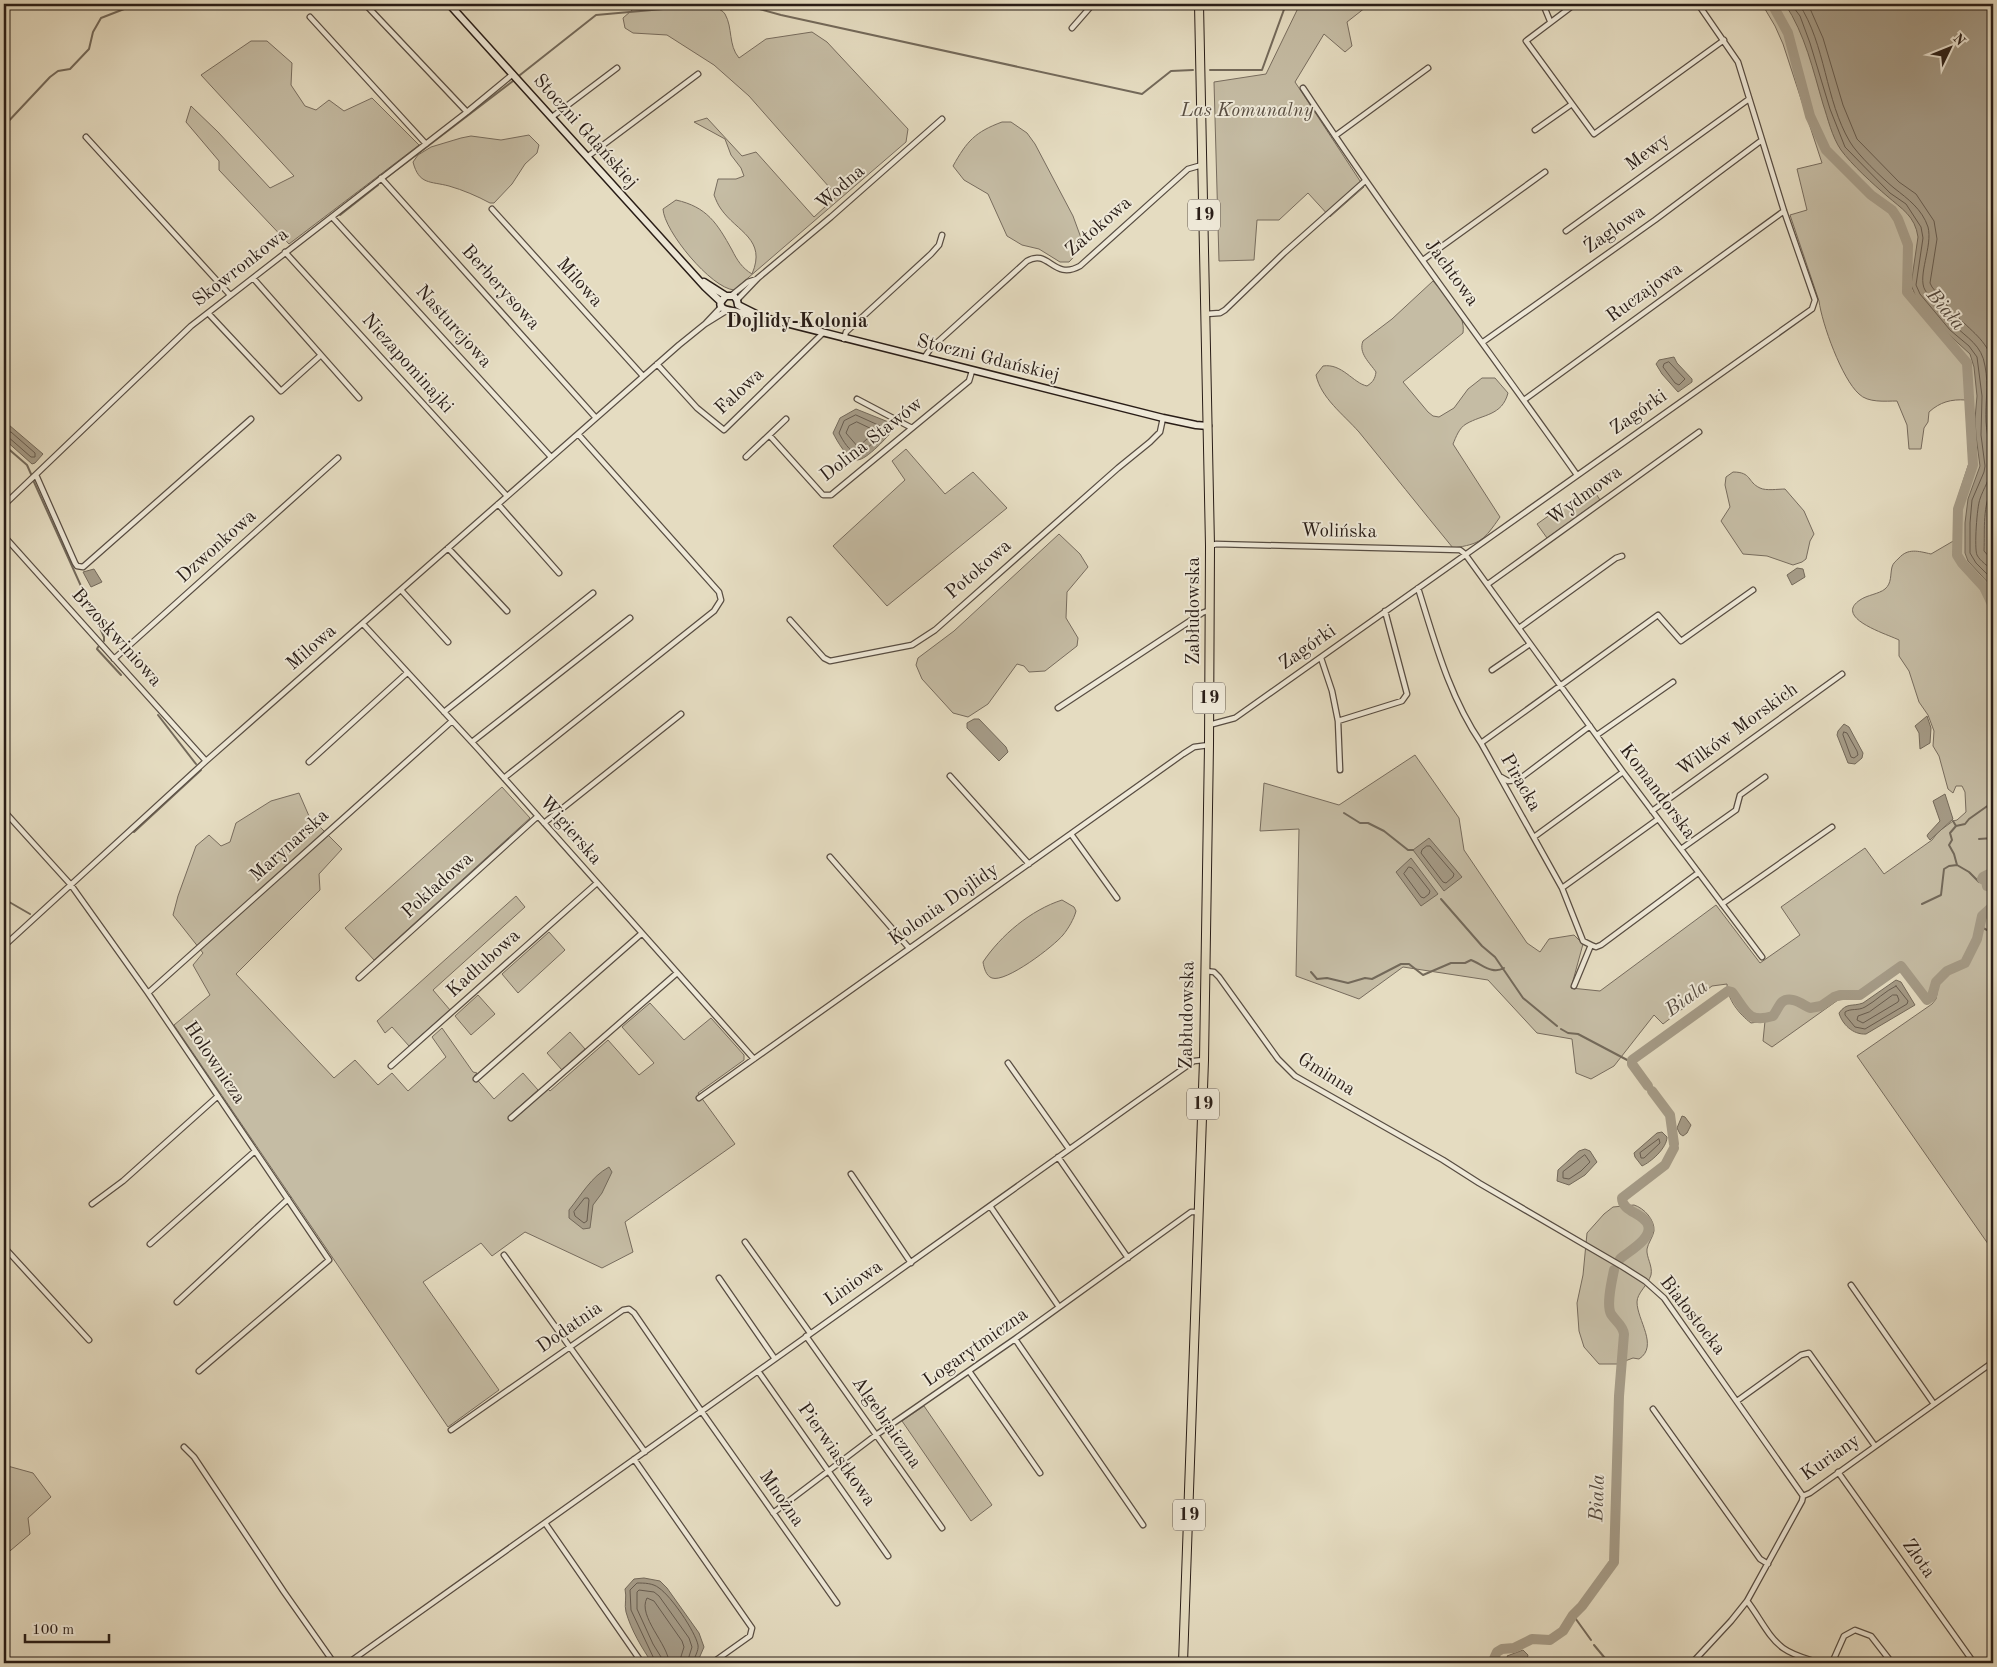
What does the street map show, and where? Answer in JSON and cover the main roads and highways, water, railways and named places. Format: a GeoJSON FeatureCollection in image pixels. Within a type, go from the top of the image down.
{"type":"FeatureCollection","features":[{"type":"Feature","properties":{"kind":"highway","name":"Zabłudowska"},"geometry":{"type":"LineString","coordinates":[[1183,1663],[1200,1212],[1209,745],[1210,546],[1199,4]]}},
{"type":"Feature","properties":{"kind":"water"},"geometry":{"type":"Polygon","coordinates":[[[1785,4],[1993,4],[1993,588],[1968,561],[1965,553],[1965,523],[1968,499],[1980,466],[1975,419],[1977,396],[1974,367],[1970,354],[1947,333],[1916,297],[1911,285],[1918,237],[1914,224],[1903,209],[1845,156],[1838,145],[1830,128],[1803,40],[1785,4]]]}},
{"type":"Feature","properties":{"kind":"water"},"geometry":{"type":"Polygon","coordinates":[[[1674,357],[1692,379],[1692,382],[1678,392],[1656,364],[1659,360],[1674,357]]]}},
{"type":"Feature","properties":{"kind":"water"},"geometry":{"type":"Polygon","coordinates":[[[856,409],[891,423],[894,429],[872,452],[857,460],[846,453],[833,433],[840,418],[856,409]]]}},
{"type":"Feature","properties":{"kind":"water"},"geometry":{"type":"Polygon","coordinates":[[[9,425],[43,454],[35,463],[32,464],[4,439],[4,430],[9,425]]]}},
{"type":"Feature","properties":{"kind":"water"},"geometry":{"type":"Polygon","coordinates":[[[1797,568],[1803,569],[1805,577],[1792,585],[1787,575],[1797,568]]]}},
{"type":"Feature","properties":{"kind":"water"},"geometry":{"type":"Polygon","coordinates":[[[94,569],[102,582],[91,587],[83,572],[94,569]]]}},
{"type":"Feature","properties":{"kind":"water"},"geometry":{"type":"Polygon","coordinates":[[[1927,716],[1931,728],[1930,743],[1920,749],[1919,733],[1915,726],[1927,716]]]}},
{"type":"Feature","properties":{"kind":"water"},"geometry":{"type":"Polygon","coordinates":[[[974,719],[979,719],[1006,747],[1008,752],[999,761],[967,728],[967,723],[974,719]]]}},
{"type":"Feature","properties":{"kind":"water"},"geometry":{"type":"Polygon","coordinates":[[[1844,724],[1849,727],[1863,753],[1862,758],[1855,764],[1848,763],[1837,735],[1844,724]]]}},
{"type":"Feature","properties":{"kind":"water"},"geometry":{"type":"Polygon","coordinates":[[[1945,794],[1953,819],[1930,840],[1927,836],[1928,834],[1940,821],[1933,801],[1945,794]]]}},
{"type":"Feature","properties":{"kind":"water"},"geometry":{"type":"Polygon","coordinates":[[[1429,838],[1462,877],[1444,891],[1413,850],[1429,838]]]}},
{"type":"Feature","properties":{"kind":"water"},"geometry":{"type":"Polygon","coordinates":[[[1411,858],[1438,894],[1421,906],[1396,872],[1411,858]]]}},
{"type":"Feature","properties":{"kind":"water"},"geometry":{"type":"Polygon","coordinates":[[[1896,980],[1901,982],[1915,1005],[1866,1034],[1857,1033],[1845,1025],[1839,1013],[1842,1010],[1847,1006],[1863,1003],[1896,980]]]}},
{"type":"Feature","properties":{"kind":"water"},"geometry":{"type":"Polygon","coordinates":[[[1682,1116],[1691,1125],[1683,1136],[1677,1128],[1682,1116]]]}},
{"type":"Feature","properties":{"kind":"water"},"geometry":{"type":"Polygon","coordinates":[[[1662,1132],[1667,1137],[1664,1146],[1654,1158],[1642,1166],[1634,1153],[1657,1133],[1662,1132]]]}},
{"type":"Feature","properties":{"kind":"water"},"geometry":{"type":"Polygon","coordinates":[[[1585,1149],[1590,1151],[1597,1162],[1585,1175],[1569,1185],[1557,1181],[1558,1170],[1579,1151],[1585,1149]]]}},
{"type":"Feature","properties":{"kind":"water"},"geometry":{"type":"Polygon","coordinates":[[[609,1167],[612,1172],[602,1193],[593,1205],[590,1228],[583,1229],[569,1218],[569,1210],[592,1181],[609,1167]]]}},
{"type":"Feature","properties":{"kind":"water"},"geometry":{"type":"Polygon","coordinates":[[[644,1578],[660,1581],[667,1588],[699,1633],[704,1647],[697,1663],[652,1663],[644,1651],[628,1619],[625,1607],[625,1589],[634,1579],[644,1578]]]}},
{"type":"Feature","properties":{"kind":"water"},"geometry":{"type":"Polygon","coordinates":[[[1523,1650],[1528,1655],[1526,1663],[1510,1663],[1507,1656],[1523,1650]]]}},
{"type":"Feature","properties":{"kind":"waterway"},"geometry":{"type":"LineString","coordinates":[[4,126],[50,77],[58,71],[70,69],[89,49],[93,32],[101,18],[137,4]]}},
{"type":"Feature","properties":{"kind":"waterway"},"geometry":{"type":"LineString","coordinates":[[520,75],[596,15],[719,4]]}},
{"type":"Feature","properties":{"kind":"waterway"},"geometry":{"type":"LineString","coordinates":[[741,4],[781,15],[1142,94],[1171,71],[1193,70]]}},
{"type":"Feature","properties":{"kind":"waterway"},"geometry":{"type":"LineString","coordinates":[[1210,70],[1262,70],[1286,4]]}},
{"type":"Feature","properties":{"kind":"waterway","name":"Biała"},"geometry":{"type":"LineString","coordinates":[[1772,4],[1788,33],[1810,116],[1826,150],[1871,195],[1892,210],[1898,219],[1908,245],[1907,292],[1967,363],[1973,465],[1958,509],[1957,555],[1984,587],[1993,606]]}},
{"type":"Feature","properties":{"kind":"waterway"},"geometry":{"type":"LineString","coordinates":[[386,178],[513,81]]}},
{"type":"Feature","properties":{"kind":"waterway"},"geometry":{"type":"LineString","coordinates":[[340,215],[378,185]]}},
{"type":"Feature","properties":{"kind":"waterway"},"geometry":{"type":"LineString","coordinates":[[4,445],[27,465],[31,474]]}},
{"type":"Feature","properties":{"kind":"waterway"},"geometry":{"type":"LineString","coordinates":[[34,482],[104,637],[104,641]]}},
{"type":"Feature","properties":{"kind":"waterway"},"geometry":{"type":"LineString","coordinates":[[98,647],[97,649],[121,675]]}},
{"type":"Feature","properties":{"kind":"waterway"},"geometry":{"type":"LineString","coordinates":[[158,715],[196,764]]}},
{"type":"Feature","properties":{"kind":"waterway"},"geometry":{"type":"LineString","coordinates":[[134,832],[201,770]]}},
{"type":"Feature","properties":{"kind":"waterway"},"geometry":{"type":"LineString","coordinates":[[1983,880],[1979,882],[1969,872],[1957,865],[1949,845],[1952,840],[1950,833],[1956,826],[1965,824],[1993,802]]}},
{"type":"Feature","properties":{"kind":"waterway"},"geometry":{"type":"LineString","coordinates":[[1344,813],[1360,823],[1368,823],[1384,831],[1408,850],[1413,850]]}},
{"type":"Feature","properties":{"kind":"waterway"},"geometry":{"type":"LineString","coordinates":[[1953,821],[1956,826]]}},
{"type":"Feature","properties":{"kind":"waterway"},"geometry":{"type":"LineString","coordinates":[[1979,839],[1993,838]]}},
{"type":"Feature","properties":{"kind":"waterway"},"geometry":{"type":"LineString","coordinates":[[1922,904],[1941,895],[1944,869],[1957,865]]}},
{"type":"Feature","properties":{"kind":"waterway","name":"Biala"},"geometry":{"type":"LineString","coordinates":[[1993,872],[1982,879],[1986,881],[1987,886],[1993,887]]}},
{"type":"Feature","properties":{"kind":"waterway"},"geometry":{"type":"LineString","coordinates":[[4,899],[30,914]]}},
{"type":"Feature","properties":{"kind":"waterway"},"geometry":{"type":"LineString","coordinates":[[1441,899],[1482,946],[1495,957],[1523,998],[1557,1026]]}},
{"type":"Feature","properties":{"kind":"waterway","name":"Biala"},"geometry":{"type":"LineString","coordinates":[[1648,1086],[1632,1064],[1632,1060],[1728,991],[1732,992],[1748,1014],[1752,1017],[1764,1018],[1773,1016],[1781,1003],[1786,1000],[1793,1000],[1810,1008],[1821,1006],[1840,995],[1860,995],[1901,966],[1927,1000],[1932,996],[1936,982],[1947,971],[1965,963],[1977,939],[1982,916],[1993,906]]}},
{"type":"Feature","properties":{"kind":"waterway"},"geometry":{"type":"LineString","coordinates":[[1981,927],[1993,933]]}},
{"type":"Feature","properties":{"kind":"waterway"},"geometry":{"type":"LineString","coordinates":[[1311,972],[1317,979],[1327,978],[1348,983],[1365,978],[1372,979],[1401,964],[1409,964],[1423,975],[1451,963],[1465,963],[1471,960],[1491,970],[1504,968]]}},
{"type":"Feature","properties":{"kind":"waterway"},"geometry":{"type":"LineString","coordinates":[[1561,1029],[1568,1033],[1578,1034],[1631,1062]]}},
{"type":"Feature","properties":{"kind":"waterway","name":"Biala"},"geometry":{"type":"LineString","coordinates":[[1652,1091],[1670,1115],[1674,1144]]}},
{"type":"Feature","properties":{"kind":"waterway","name":"Biala"},"geometry":{"type":"LineString","coordinates":[[1620,1259],[1638,1245],[1649,1230],[1646,1221],[1629,1210],[1623,1203],[1622,1198],[1665,1165],[1674,1148]]}},
{"type":"Feature","properties":{"kind":"waterway","name":"Biala"},"geometry":{"type":"LineString","coordinates":[[1492,1663],[1497,1652],[1502,1649],[1514,1648],[1532,1639],[1550,1640],[1563,1631],[1614,1562],[1619,1396],[1624,1334],[1622,1328],[1611,1314],[1609,1305],[1614,1270]]}},
{"type":"Feature","properties":{"kind":"waterway"},"geometry":{"type":"LineString","coordinates":[[1573,1615],[1591,1640]]}},
{"type":"Feature","properties":{"kind":"waterway"},"geometry":{"type":"LineString","coordinates":[[1594,1645],[1609,1663]]}},
{"type":"Feature","properties":{"kind":"district","name":"Dojlidy-Kolonia"},"geometry":{"type":"Point","coordinates":[797,322]}},
{"type":"Feature","properties":{"kind":"park label","name":"Las Komunalny"},"geometry":{"type":"Point","coordinates":[1247,111]}}]}
